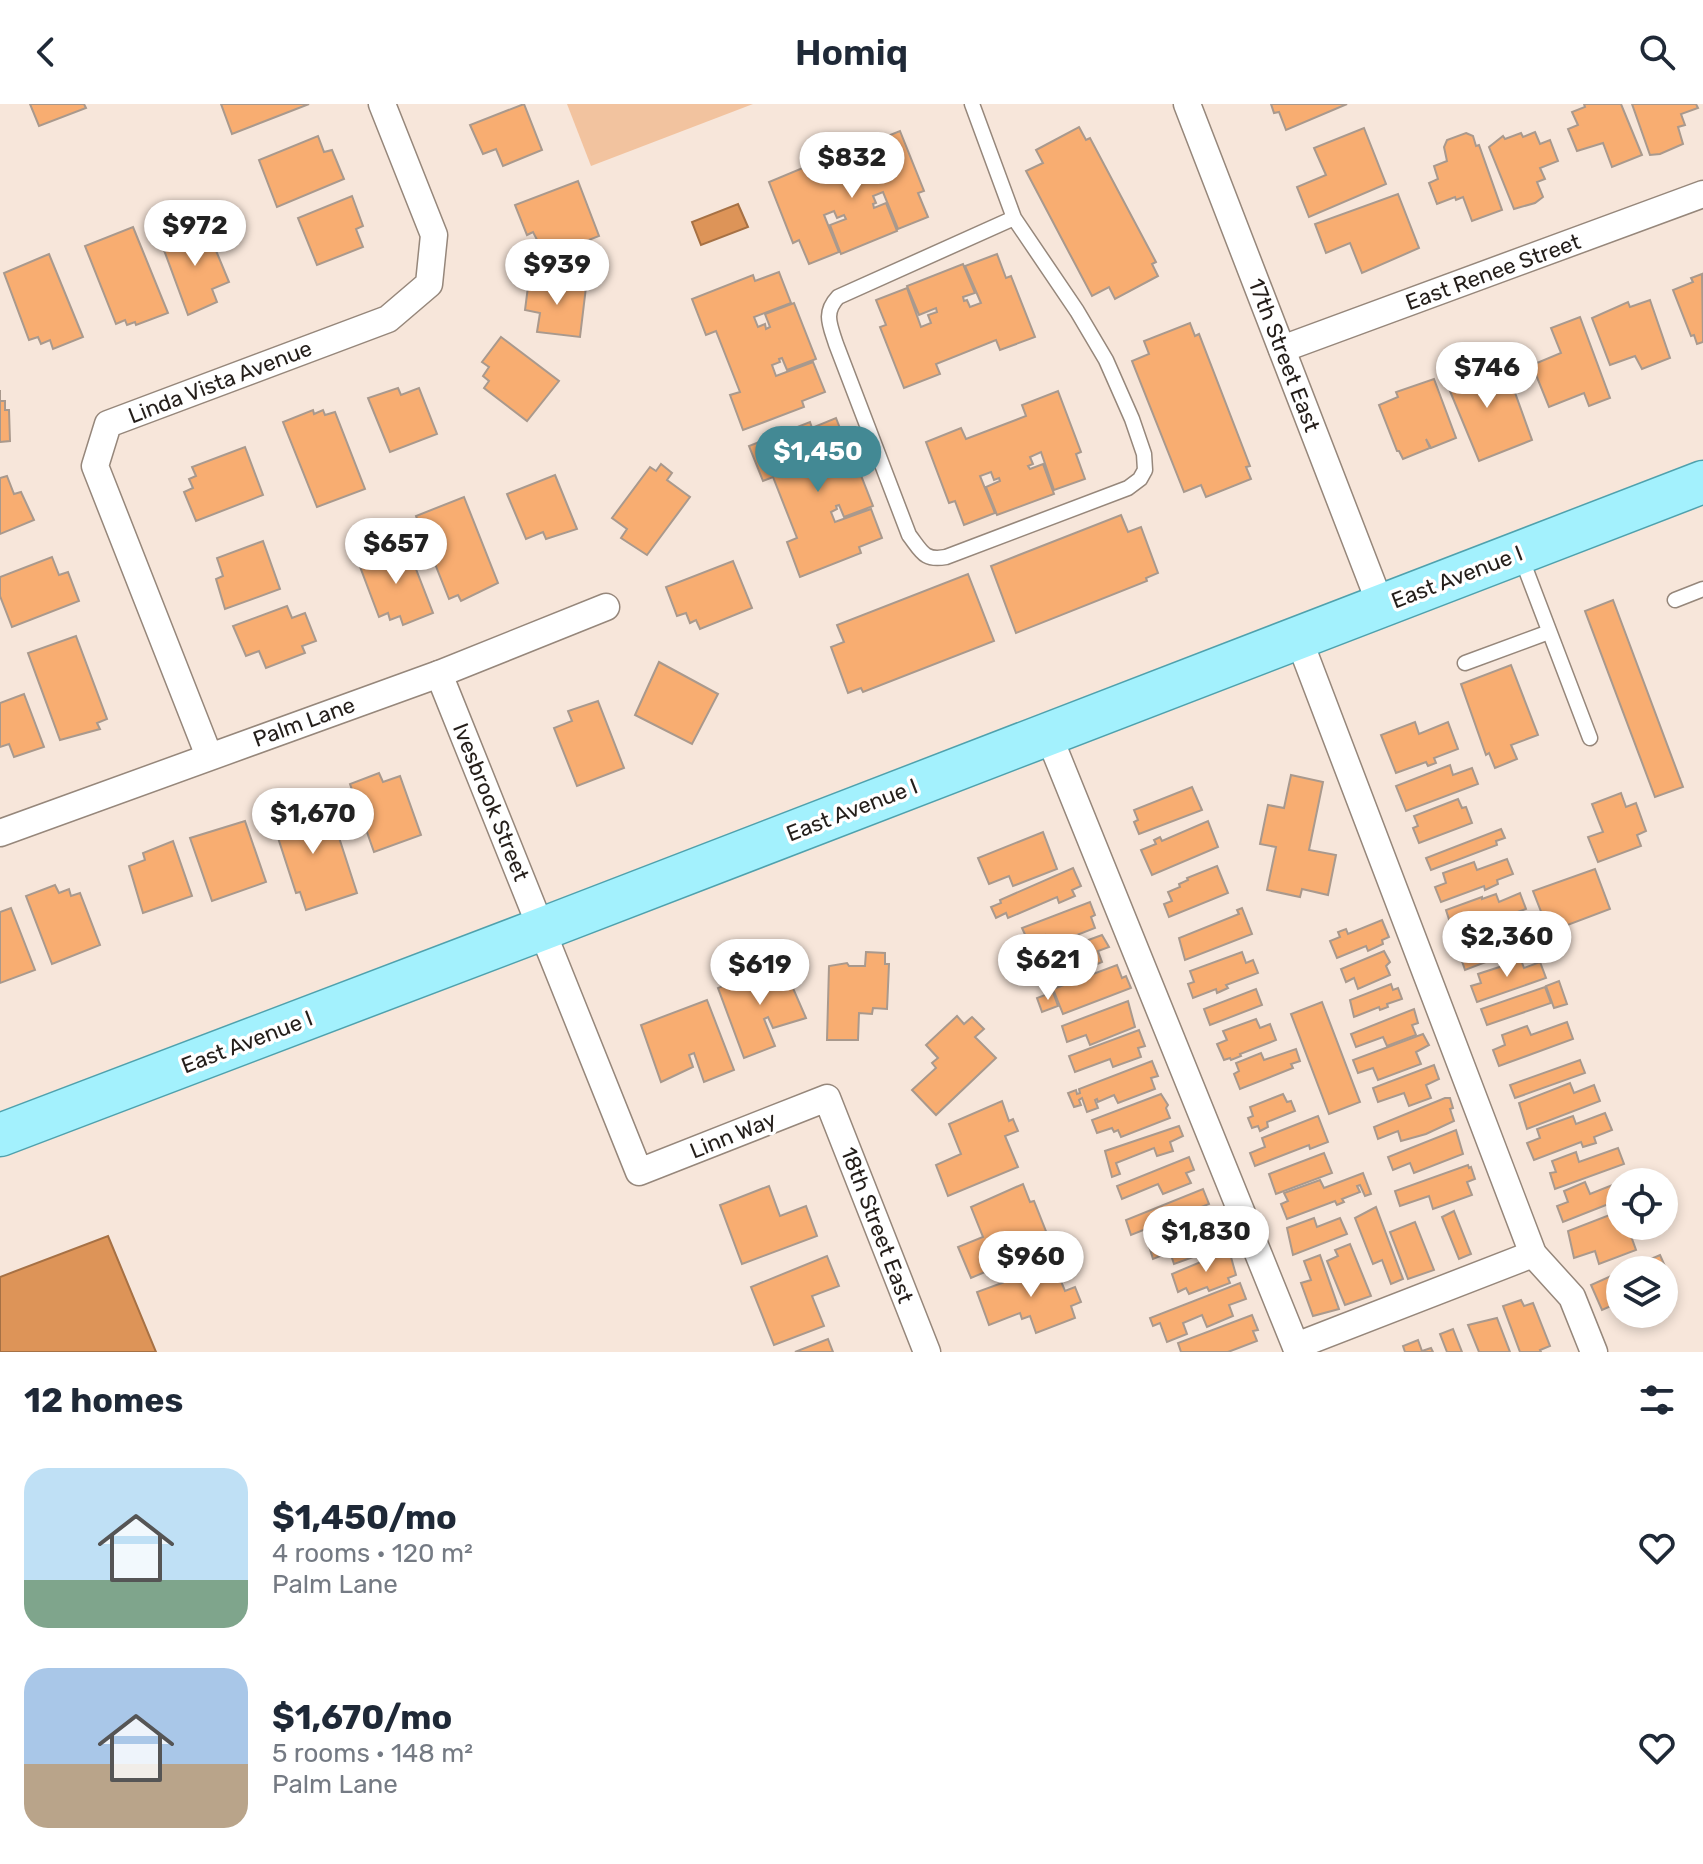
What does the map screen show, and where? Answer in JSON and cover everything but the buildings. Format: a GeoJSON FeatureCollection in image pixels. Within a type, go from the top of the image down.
{"type":"FeatureCollection","features":[{"type":"Feature","properties":{"kind":"main road","name":"East Avenue I"},"geometry":{"type":"LineString","coordinates":[[0,1135],[1703,482]]}},
{"type":"Feature","properties":{"kind":"street","name":"Linda Vista Avenue"},"geometry":{"type":"LineString","coordinates":[[209,756],[95,466],[108,424],[388,319],[429,284],[434,235],[382,104]]}},
{"type":"Feature","properties":{"kind":"street","name":"17th Street East"},"geometry":{"type":"LineString","coordinates":[[1187,104],[1381,606]]}},
{"type":"Feature","properties":{"kind":"street","name":"East Renee Street"},"geometry":{"type":"LineString","coordinates":[[1282,349],[1703,194]]}},
{"type":"Feature","properties":{"kind":"street","name":"Palm Lane"},"geometry":{"type":"LineString","coordinates":[[0,833],[439,674],[606,607]]}},
{"type":"Feature","properties":{"kind":"street"},"geometry":{"type":"LineString","coordinates":[[1298,637],[1533,1254],[1572,1297],[1594,1352]]}},
{"type":"Feature","properties":{"kind":"street","name":"Ivesbrook Street"},"geometry":{"type":"LineString","coordinates":[[439,674],[542,929]]}},
{"type":"Feature","properties":{"kind":"street"},"geometry":{"type":"LineString","coordinates":[[1048,734],[1297,1349],[1533,1254]]}},
{"type":"Feature","properties":{"kind":"street","name":"Linn Way"},"geometry":{"type":"LineString","coordinates":[[542,929],[639,1172],[827,1098]]}},
{"type":"Feature","properties":{"kind":"street","name":"18th Street East"},"geometry":{"type":"LineString","coordinates":[[827,1098],[927,1352]]}},
{"type":"Feature","properties":{"kind":"lane"},"geometry":{"type":"LineString","coordinates":[[972,104],[1014,218],[1106,360],[1132,419],[1144,454],[1145,470],[1140,479],[1128,488],[946,557],[932,559],[924,555],[909,535],[827,315],[838,297],[1014,218]]}},
{"type":"Feature","properties":{"kind":"lane"},"geometry":{"type":"LineString","coordinates":[[1519,553],[1590,738]]}},
{"type":"Feature","properties":{"kind":"lane"},"geometry":{"type":"LineString","coordinates":[[1675,600],[1703,589]]}},
{"type":"Feature","properties":{"kind":"lane"},"geometry":{"type":"LineString","coordinates":[[1465,663],[1549,632]]}},
{"type":"Feature","properties":{"kind":"shaded area"},"geometry":{"type":"Polygon","coordinates":[[[567,104],[753,104],[591,166],[567,104]]]}},
{"type":"Feature","properties":{"kind":"shaded area"},"geometry":{"type":"Polygon","coordinates":[[[738,204],[748,227],[701,245],[692,222],[738,204]]]}},
{"type":"Feature","properties":{"kind":"shaded area"},"geometry":{"type":"Polygon","coordinates":[[[108,1236],[156,1352],[0,1352],[0,1277],[108,1236]]]}}]}
